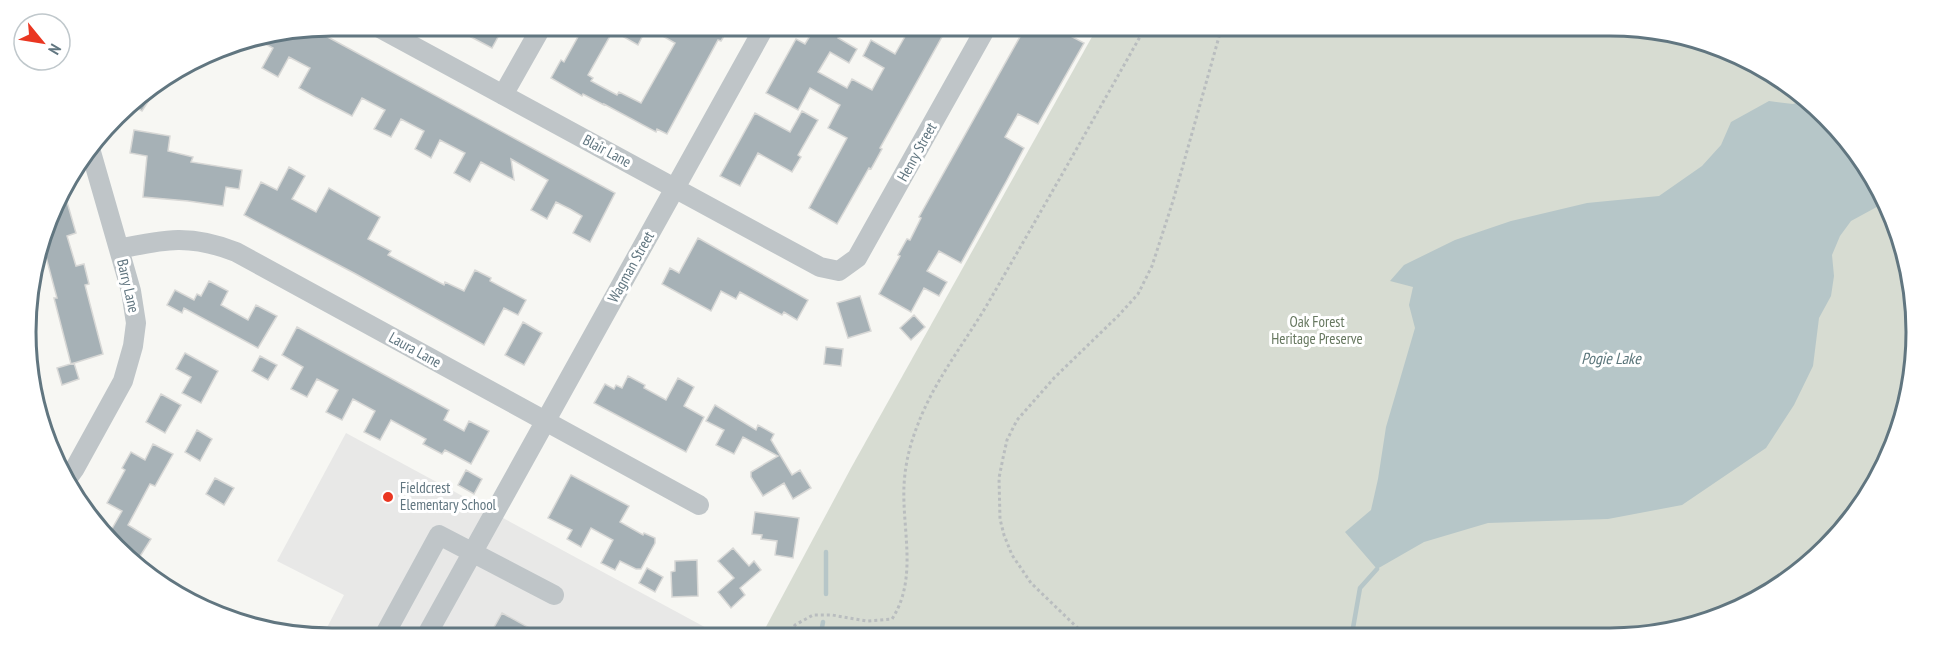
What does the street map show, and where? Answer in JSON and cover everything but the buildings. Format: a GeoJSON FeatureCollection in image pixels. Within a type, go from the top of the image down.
{"type":"FeatureCollection","features":[{"type":"Feature","properties":{"kind":"street","name":"Blair Lane"},"geometry":{"type":"LineString","coordinates":[[394,36],[820,267],[839,271]]}},
{"type":"Feature","properties":{"kind":"street"},"geometry":{"type":"LineString","coordinates":[[503,95],[536,36]]}},
{"type":"Feature","properties":{"kind":"street","name":"Wagman Street"},"geometry":{"type":"LineString","coordinates":[[431,628],[759,36]]}},
{"type":"Feature","properties":{"kind":"street","name":"Henry Street"},"geometry":{"type":"LineString","coordinates":[[839,271],[857,258],[981,36]]}},
{"type":"Feature","properties":{"kind":"street","name":"Barry Lane"},"geometry":{"type":"LineString","coordinates":[[72,472],[123,381],[133,346],[136,323],[119,249],[93,158]]}},
{"type":"Feature","properties":{"kind":"street","name":"Laura Lane"},"geometry":{"type":"LineString","coordinates":[[119,249],[170,239],[184,239],[223,247],[250,259],[699,506]]}},
{"type":"Feature","properties":{"kind":"street"},"geometry":{"type":"LineString","coordinates":[[388,628],[439,535],[554,595]]}},
{"type":"Feature","properties":{"kind":"path"},"geometry":{"type":"LineString","coordinates":[[794,628],[795,625],[813,615],[832,615],[867,621],[892,619],[899,608],[907,578],[904,487],[907,454],[918,422],[944,373],[983,312],[1140,36]]}},
{"type":"Feature","properties":{"kind":"path"},"geometry":{"type":"LineString","coordinates":[[1078,628],[1031,583],[1012,555],[1000,519],[999,478],[1007,440],[1017,420],[1054,378],[1138,294],[1152,266],[1173,201],[1219,36]]}},
{"type":"Feature","properties":{"kind":"shaded area","name":"Fieldcrest Elementary School"},"geometry":{"type":"Polygon","coordinates":[[[346,433],[707,628],[327,628],[344,595],[277,561],[346,433]]]}},
{"type":"Feature","properties":{"kind":"green space","name":"Oak Forest Heritage Preserve"},"geometry":{"type":"Polygon","coordinates":[[[1092,36],[1610,36],[1649,39],[1687,46],[1723,59],[1758,76],[1805,109],[1833,137],[1856,168],[1875,201],[1890,237],[1900,274],[1906,332],[1900,390],[1883,445],[1856,496],[1833,527],[1805,555],[1774,578],[1723,605],[1668,622],[1610,628],[765,628],[851,468],[1092,36]]]}},
{"type":"Feature","properties":{"kind":"water","name":"Pogie Lake"},"geometry":{"type":"Polygon","coordinates":[[[1769,101],[1797,103],[1805,109],[1833,137],[1856,168],[1877,207],[1851,221],[1840,236],[1832,255],[1834,276],[1831,296],[1819,318],[1813,366],[1794,405],[1766,448],[1682,505],[1608,519],[1488,523],[1424,542],[1377,569],[1345,532],[1371,510],[1386,427],[1415,328],[1409,305],[1413,287],[1390,281],[1404,265],[1455,240],[1511,221],[1587,203],[1659,196],[1702,166],[1721,145],[1731,122],[1769,101]]]}},
{"type":"Feature","properties":{"kind":"waterway"},"geometry":{"type":"LineString","coordinates":[[826,552],[826,594]]}},
{"type":"Feature","properties":{"kind":"waterway"},"geometry":{"type":"LineString","coordinates":[[1353,628],[1360,588],[1377,569]]}},
{"type":"Feature","properties":{"kind":"waterway"},"geometry":{"type":"LineString","coordinates":[[822,628],[823,622]]}},
{"type":"Feature","properties":{"kind":"place","name":"Fieldcrest Elementary School"},"geometry":{"type":"Point","coordinates":[388,497]}}]}
